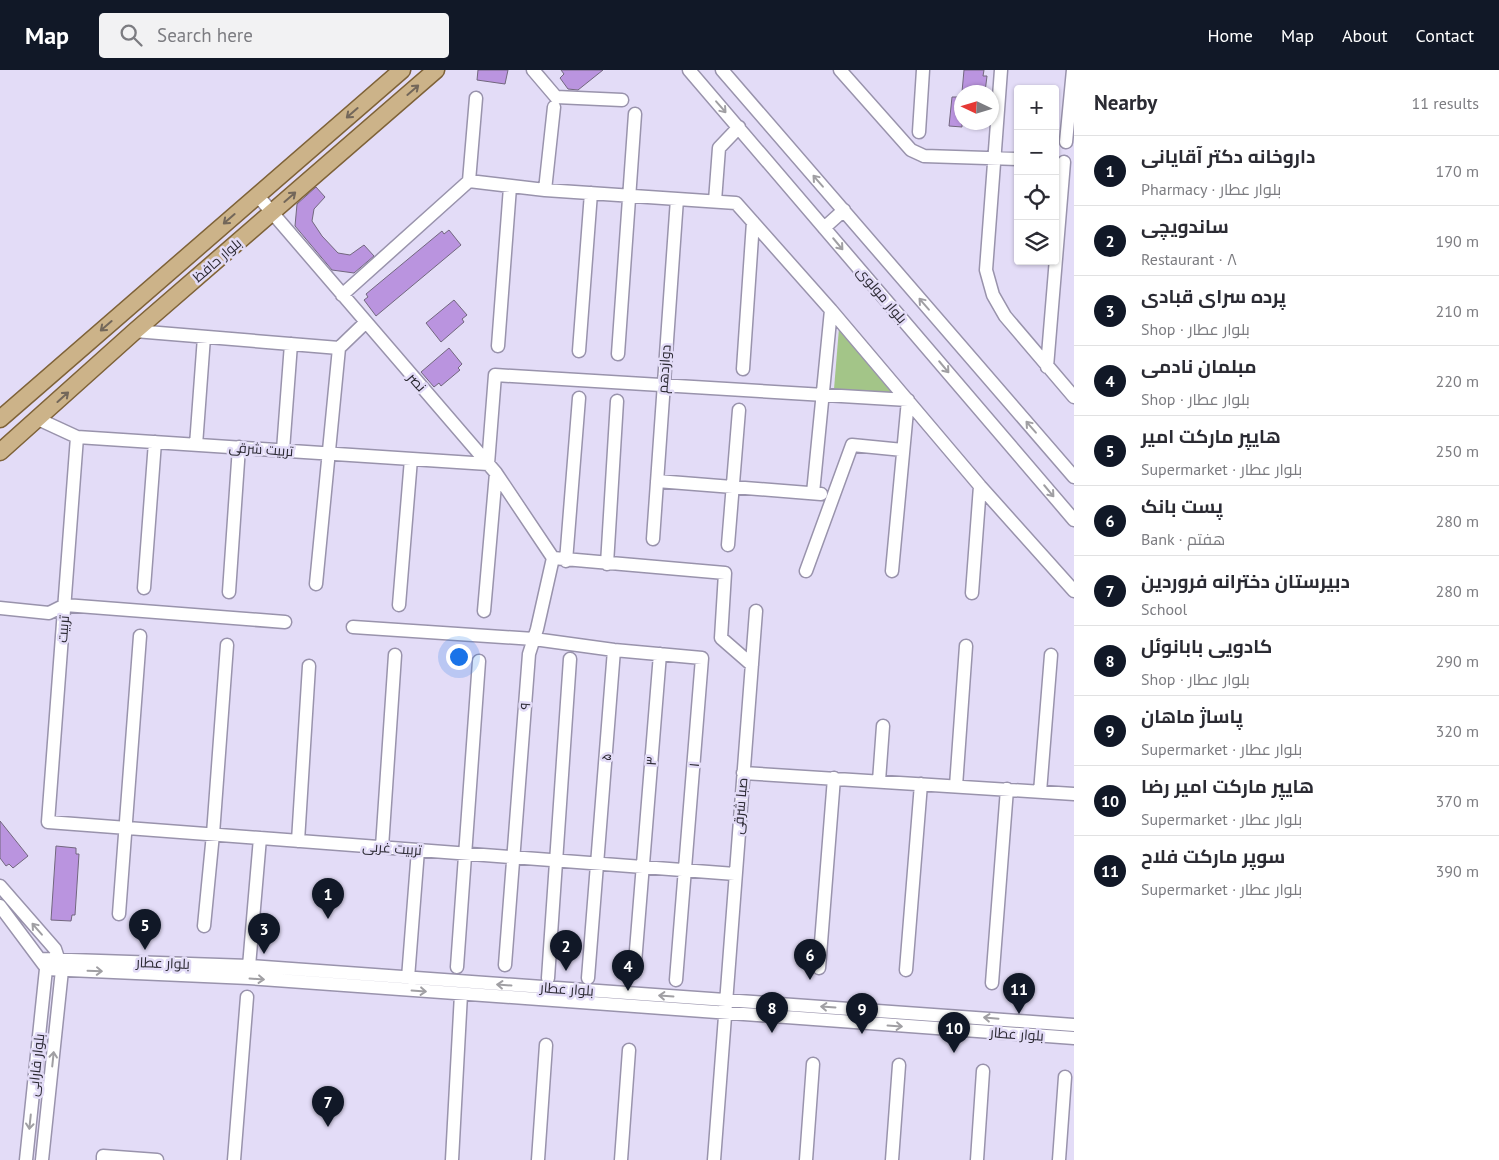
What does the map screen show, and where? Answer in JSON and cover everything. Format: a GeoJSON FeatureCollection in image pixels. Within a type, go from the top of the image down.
{"type":"FeatureCollection","features":[{"type":"Feature","properties":{"kind":"main road","name":"بلوار حافظ"},"geometry":{"type":"LineString","coordinates":[[0,420],[402,70]]}},
{"type":"Feature","properties":{"kind":"main road","name":"بلوار حافظ"},"geometry":{"type":"LineString","coordinates":[[0,452],[134,331],[436,70]]}},
{"type":"Feature","properties":{"kind":"street"},"geometry":{"type":"LineString","coordinates":[[534,70],[556,97],[622,100]]}},
{"type":"Feature","properties":{"kind":"street","name":"بلوار مولوی"},"geometry":{"type":"LineString","coordinates":[[689,70],[1074,520]]}},
{"type":"Feature","properties":{"kind":"street","name":"بلوار مولوی"},"geometry":{"type":"LineString","coordinates":[[722,70],[1074,477]]}},
{"type":"Feature","properties":{"kind":"street"},"geometry":{"type":"LineString","coordinates":[[840,70],[851,76],[911,150],[918,154],[924,156],[1014,159]]}},
{"type":"Feature","properties":{"kind":"street"},"geometry":{"type":"LineString","coordinates":[[919,132],[923,70]]}},
{"type":"Feature","properties":{"kind":"street"},"geometry":{"type":"LineString","coordinates":[[1002,70],[986,270],[993,295],[1005,316],[1074,397]]}},
{"type":"Feature","properties":{"kind":"street"},"geometry":{"type":"LineString","coordinates":[[1066,142],[1073,70]]}},
{"type":"Feature","properties":{"kind":"street"},"geometry":{"type":"LineString","coordinates":[[342,295],[469,181],[476,98]]}},
{"type":"Feature","properties":{"kind":"street"},"geometry":{"type":"LineString","coordinates":[[545,190],[554,107]]}},
{"type":"Feature","properties":{"kind":"street"},"geometry":{"type":"LineString","coordinates":[[618,354],[636,114]]}},
{"type":"Feature","properties":{"kind":"street"},"geometry":{"type":"LineString","coordinates":[[715,201],[719,148],[739,127]]}},
{"type":"Feature","properties":{"kind":"street"},"geometry":{"type":"LineString","coordinates":[[1047,367],[1064,162]]}},
{"type":"Feature","properties":{"kind":"street"},"geometry":{"type":"LineString","coordinates":[[469,181],[545,190],[736,203],[831,310],[980,486],[1074,591]]}},
{"type":"Feature","properties":{"kind":"street"},"geometry":{"type":"LineString","coordinates":[[498,346],[510,187]]}},
{"type":"Feature","properties":{"kind":"street"},"geometry":{"type":"LineString","coordinates":[[579,351],[591,193]]}},
{"type":"Feature","properties":{"kind":"street","name":"نصر"},"geometry":{"type":"LineString","coordinates":[[257,195],[492,468],[553,558]]}},
{"type":"Feature","properties":{"kind":"street","name":"دوازدهم"},"geometry":{"type":"LineString","coordinates":[[653,539],[677,199]]}},
{"type":"Feature","properties":{"kind":"street"},"geometry":{"type":"LineString","coordinates":[[824,228],[844,210]]}},
{"type":"Feature","properties":{"kind":"street"},"geometry":{"type":"LineString","coordinates":[[743,369],[753,222]]}},
{"type":"Feature","properties":{"kind":"street"},"geometry":{"type":"LineString","coordinates":[[813,493],[831,310]]}},
{"type":"Feature","properties":{"kind":"street"},"geometry":{"type":"LineString","coordinates":[[316,584],[339,348],[366,322]]}},
{"type":"Feature","properties":{"kind":"street"},"geometry":{"type":"LineString","coordinates":[[134,331],[339,348]]}},
{"type":"Feature","properties":{"kind":"street"},"geometry":{"type":"LineString","coordinates":[[196,445],[204,337]]}},
{"type":"Feature","properties":{"kind":"street"},"geometry":{"type":"LineString","coordinates":[[283,450],[291,344]]}},
{"type":"Feature","properties":{"kind":"street"},"geometry":{"type":"LineString","coordinates":[[484,611],[495,375],[908,400]]}},
{"type":"Feature","properties":{"kind":"street"},"geometry":{"type":"LineString","coordinates":[[566,561],[579,398]]}},
{"type":"Feature","properties":{"kind":"street"},"geometry":{"type":"LineString","coordinates":[[892,572],[908,400]]}},
{"type":"Feature","properties":{"kind":"street"},"geometry":{"type":"LineString","coordinates":[[608,564],[617,401]]}},
{"type":"Feature","properties":{"kind":"street"},"geometry":{"type":"LineString","coordinates":[[728,546],[739,410]]}},
{"type":"Feature","properties":{"kind":"street","name":"تربیت شرقی"},"geometry":{"type":"LineString","coordinates":[[38,419],[77,437],[411,459],[492,468]]}},
{"type":"Feature","properties":{"kind":"street","name":"تربیت"},"geometry":{"type":"LineString","coordinates":[[48,822],[77,437]]}},
{"type":"Feature","properties":{"kind":"street"},"geometry":{"type":"LineString","coordinates":[[144,588],[155,442]]}},
{"type":"Feature","properties":{"kind":"street"},"geometry":{"type":"LineString","coordinates":[[806,571],[832,494],[852,445],[903,450]]}},
{"type":"Feature","properties":{"kind":"street"},"geometry":{"type":"LineString","coordinates":[[229,592],[239,447]]}},
{"type":"Feature","properties":{"kind":"street"},"geometry":{"type":"LineString","coordinates":[[399,605],[411,459]]}},
{"type":"Feature","properties":{"kind":"street"},"geometry":{"type":"LineString","coordinates":[[657,481],[832,494]]}},
{"type":"Feature","properties":{"kind":"street"},"geometry":{"type":"LineString","coordinates":[[972,592],[980,486]]}},
{"type":"Feature","properties":{"kind":"street"},"geometry":{"type":"LineString","coordinates":[[553,558],[566,561],[725,573],[721,638],[752,665]]}},
{"type":"Feature","properties":{"kind":"street","name":"۹"},"geometry":{"type":"LineString","coordinates":[[505,965],[529,654],[553,558]]}},
{"type":"Feature","properties":{"kind":"street"},"geometry":{"type":"LineString","coordinates":[[0,608],[49,613],[65,605],[285,622]]}},
{"type":"Feature","properties":{"kind":"street","name":"صبا شرقی"},"geometry":{"type":"LineString","coordinates":[[714,1160],[756,611]]}},
{"type":"Feature","properties":{"kind":"street"},"geometry":{"type":"LineString","coordinates":[[353,627],[534,639],[660,654]]}},
{"type":"Feature","properties":{"kind":"street"},"geometry":{"type":"LineString","coordinates":[[119,914],[140,636]]}},
{"type":"Feature","properties":{"kind":"street"},"geometry":{"type":"LineString","coordinates":[[204,926],[227,645]]}},
{"type":"Feature","properties":{"kind":"street"},"geometry":{"type":"LineString","coordinates":[[956,786],[966,646]]}},
{"type":"Feature","properties":{"kind":"street","name":"۵"},"geometry":{"type":"LineString","coordinates":[[588,978],[614,650]]}},
{"type":"Feature","properties":{"kind":"street","name":"۱"},"geometry":{"type":"LineString","coordinates":[[660,654],[702,658],[676,980]]}},
{"type":"Feature","properties":{"kind":"street","name":"۳"},"geometry":{"type":"LineString","coordinates":[[635,963],[660,654]]}},
{"type":"Feature","properties":{"kind":"street"},"geometry":{"type":"LineString","coordinates":[[382,847],[395,655]]}},
{"type":"Feature","properties":{"kind":"street"},"geometry":{"type":"LineString","coordinates":[[1040,792],[1051,655]]}},
{"type":"Feature","properties":{"kind":"street"},"geometry":{"type":"LineString","coordinates":[[548,978],[570,659]]}},
{"type":"Feature","properties":{"kind":"street"},"geometry":{"type":"LineString","coordinates":[[457,966],[467,854],[479,661]]}},
{"type":"Feature","properties":{"kind":"street"},"geometry":{"type":"LineString","coordinates":[[298,841],[309,666]]}},
{"type":"Feature","properties":{"kind":"street"},"geometry":{"type":"LineString","coordinates":[[879,781],[883,726]]}},
{"type":"Feature","properties":{"kind":"street"},"geometry":{"type":"LineString","coordinates":[[743,773],[1074,794]]}},
{"type":"Feature","properties":{"kind":"street"},"geometry":{"type":"LineString","coordinates":[[819,968],[834,778]]}},
{"type":"Feature","properties":{"kind":"street"},"geometry":{"type":"LineString","coordinates":[[906,970],[921,784]]}},
{"type":"Feature","properties":{"kind":"street"},"geometry":{"type":"LineString","coordinates":[[992,983],[1007,789]]}},
{"type":"Feature","properties":{"kind":"street","name":"تربیت غربی"},"geometry":{"type":"LineString","coordinates":[[48,822],[735,874]]}},
{"type":"Feature","properties":{"kind":"street"},"geometry":{"type":"LineString","coordinates":[[249,966],[260,838]]}},
{"type":"Feature","properties":{"kind":"street"},"geometry":{"type":"LineString","coordinates":[[408,978],[418,850]]}},
{"type":"Feature","properties":{"kind":"street"},"geometry":{"type":"LineString","coordinates":[[0,886],[55,949],[61,965]]}},
{"type":"Feature","properties":{"kind":"street"},"geometry":{"type":"LineString","coordinates":[[0,906],[44,964]]}},
{"type":"Feature","properties":{"kind":"street","name":"بلوار عطار"},"geometry":{"type":"LineString","coordinates":[[44,964],[1074,1038]]}},
{"type":"Feature","properties":{"kind":"street","name":"بلوار فارابی"},"geometry":{"type":"LineString","coordinates":[[26,1160],[44,964]]}},
{"type":"Feature","properties":{"kind":"street","name":"بلوار عطار"},"geometry":{"type":"LineString","coordinates":[[61,965],[249,966],[1074,1025]]}},
{"type":"Feature","properties":{"kind":"street","name":"بلوار فارابی"},"geometry":{"type":"LineString","coordinates":[[42,1160],[61,965]]}},
{"type":"Feature","properties":{"kind":"street"},"geometry":{"type":"LineString","coordinates":[[452,1160],[461,994]]}},
{"type":"Feature","properties":{"kind":"street"},"geometry":{"type":"LineString","coordinates":[[234,1160],[247,997]]}},
{"type":"Feature","properties":{"kind":"street"},"geometry":{"type":"LineString","coordinates":[[538,1160],[546,1045]]}},
{"type":"Feature","properties":{"kind":"street"},"geometry":{"type":"LineString","coordinates":[[621,1160],[629,1050]]}},
{"type":"Feature","properties":{"kind":"street"},"geometry":{"type":"LineString","coordinates":[[806,1160],[813,1064]]}},
{"type":"Feature","properties":{"kind":"street"},"geometry":{"type":"LineString","coordinates":[[892,1160],[899,1065]]}},
{"type":"Feature","properties":{"kind":"street"},"geometry":{"type":"LineString","coordinates":[[977,1160],[983,1071]]}},
{"type":"Feature","properties":{"kind":"street"},"geometry":{"type":"LineString","coordinates":[[1059,1160],[1065,1077]]}},
{"type":"Feature","properties":{"kind":"street"},"geometry":{"type":"LineString","coordinates":[[103,1158],[157,1160]]}},
{"type":"Feature","properties":{"kind":"green space"},"geometry":{"type":"Polygon","coordinates":[[[839,328],[894,394],[834,389],[839,328]]]}},
{"type":"Feature","properties":{"kind":"building"},"geometry":{"type":"Polygon","coordinates":[[[478,70],[508,70],[505,84],[477,80],[478,70]]]}},
{"type":"Feature","properties":{"kind":"building"},"geometry":{"type":"Polygon","coordinates":[[[561,70],[603,70],[578,90],[568,89],[560,78],[564,74],[561,70]]]}},
{"type":"Feature","properties":{"kind":"building"},"geometry":{"type":"Polygon","coordinates":[[[964,70],[984,70],[983,76],[987,76],[986,85],[963,85],[964,70]]]}},
{"type":"Feature","properties":{"kind":"building"},"geometry":{"type":"Polygon","coordinates":[[[952,97],[954,97],[954,126],[949,126],[952,97]]]}},
{"type":"Feature","properties":{"kind":"building"},"geometry":{"type":"Polygon","coordinates":[[[316,187],[325,197],[314,209],[312,221],[322,236],[338,253],[350,255],[364,245],[374,256],[354,273],[332,270],[295,226],[297,204],[316,187]]]}},
{"type":"Feature","properties":{"kind":"building"},"geometry":{"type":"Polygon","coordinates":[[[449,230],[461,245],[376,316],[364,300],[368,297],[366,294],[442,231],[444,234],[449,230]]]}},
{"type":"Feature","properties":{"kind":"building"},"geometry":{"type":"Polygon","coordinates":[[[454,300],[467,315],[462,319],[464,322],[441,342],[426,323],[454,300]]]}},
{"type":"Feature","properties":{"kind":"building"},"geometry":{"type":"Polygon","coordinates":[[[449,348],[462,364],[458,368],[460,370],[441,386],[439,383],[434,387],[421,372],[449,348]]]}},
{"type":"Feature","properties":{"kind":"building"},"geometry":{"type":"Polygon","coordinates":[[[0,821],[28,856],[13,868],[9,864],[6,866],[0,858],[0,821]]]}},
{"type":"Feature","properties":{"kind":"building"},"geometry":{"type":"Polygon","coordinates":[[[56,846],[76,848],[76,854],[79,854],[75,915],[72,915],[71,921],[51,920],[56,846]]]}},
{"type":"Feature","properties":{"kind":"place","name":"داروخانه دکتر آقایانی"},"geometry":{"type":"Point","coordinates":[328,919]}},
{"type":"Feature","properties":{"kind":"place","name":"هایپر مارکت امیر"},"geometry":{"type":"Point","coordinates":[145,950]}},
{"type":"Feature","properties":{"kind":"place","name":"پرده سرای قبادی"},"geometry":{"type":"Point","coordinates":[264,954]}},
{"type":"Feature","properties":{"kind":"place","name":"ساندویچی"},"geometry":{"type":"Point","coordinates":[566,971]}},
{"type":"Feature","properties":{"kind":"place","name":"پست بانک"},"geometry":{"type":"Point","coordinates":[810,980]}},
{"type":"Feature","properties":{"kind":"place","name":"مبلمان نادمی"},"geometry":{"type":"Point","coordinates":[628,991]}},
{"type":"Feature","properties":{"kind":"place","name":"سوپر مارکت فلاح"},"geometry":{"type":"Point","coordinates":[1019,1014]}},
{"type":"Feature","properties":{"kind":"place","name":"کادویی بابانوئل"},"geometry":{"type":"Point","coordinates":[772,1033]}},
{"type":"Feature","properties":{"kind":"place","name":"پاساژ ماهان"},"geometry":{"type":"Point","coordinates":[862,1034]}},
{"type":"Feature","properties":{"kind":"place","name":"هایپر مارکت امیر رضا"},"geometry":{"type":"Point","coordinates":[954,1053]}},
{"type":"Feature","properties":{"kind":"place","name":"دبیرستان دخترانه فروردین"},"geometry":{"type":"Point","coordinates":[328,1127]}}]}
